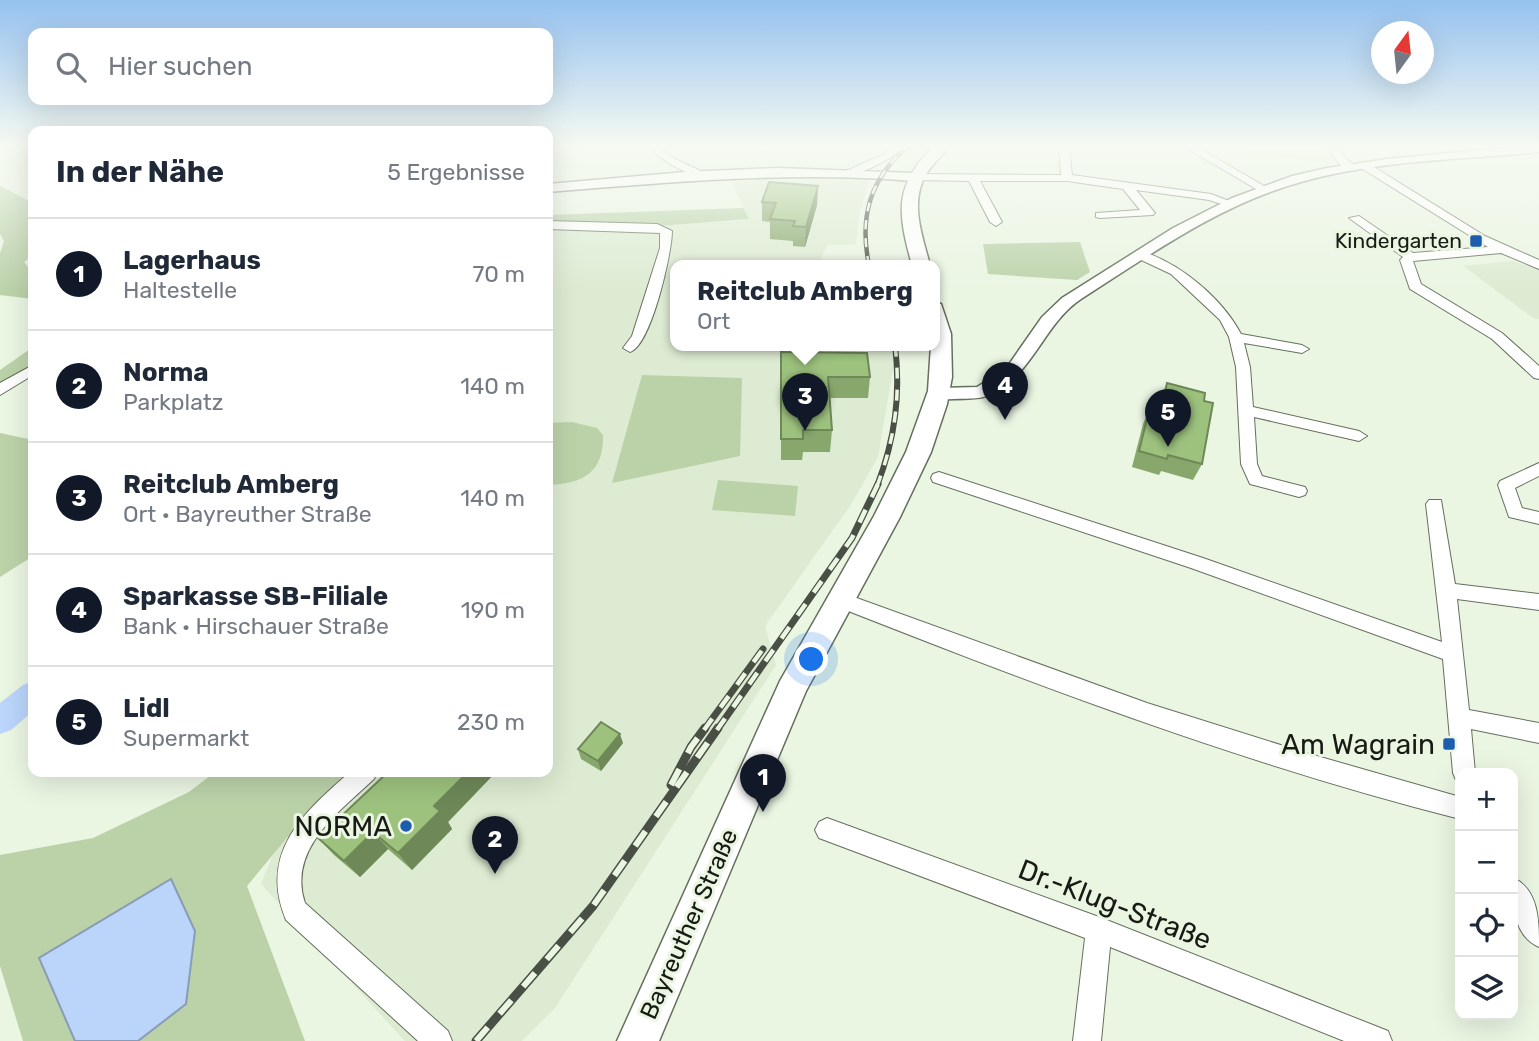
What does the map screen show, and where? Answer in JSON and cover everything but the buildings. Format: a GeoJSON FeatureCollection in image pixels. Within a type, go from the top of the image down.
{"type":"FeatureCollection","features":[{"type":"Feature","properties":{"kind":"main road"},"geometry":{"type":"LineString","coordinates":[[908,196],[908,218],[920,260]]}},
{"type":"Feature","properties":{"kind":"main road","name":"Bayreuther Straße"},"geometry":{"type":"LineString","coordinates":[[638,1041],[798,675],[875,543],[908,478],[939,394],[940,350]]}},
{"type":"Feature","properties":{"kind":"street"},"geometry":{"type":"LineString","coordinates":[[983,196],[996,222]]}},
{"type":"Feature","properties":{"kind":"street"},"geometry":{"type":"LineString","coordinates":[[1100,215],[1149,213],[1135,196]]}},
{"type":"Feature","properties":{"kind":"street"},"geometry":{"type":"LineString","coordinates":[[1201,196],[1231,204]]}},
{"type":"Feature","properties":{"kind":"street"},"geometry":{"type":"LineString","coordinates":[[939,394],[981,392],[1011,374],[1048,320],[1068,300],[1141,255],[1231,204],[1251,196]]}},
{"type":"Feature","properties":{"kind":"street"},"geometry":{"type":"LineString","coordinates":[[1407,196],[1502,249],[1539,265]]}},
{"type":"Feature","properties":{"kind":"street"},"geometry":{"type":"LineString","coordinates":[[1355,218],[1411,257]]}},
{"type":"Feature","properties":{"kind":"street"},"geometry":{"type":"LineString","coordinates":[[553,225],[657,228],[666,231],[666,248],[639,337],[630,348]]}},
{"type":"Feature","properties":{"kind":"street"},"geometry":{"type":"LineString","coordinates":[[1502,249],[1458,255],[1441,253],[1406,260],[1415,286],[1483,326],[1530,363],[1539,375]]}},
{"type":"Feature","properties":{"kind":"street"},"geometry":{"type":"LineString","coordinates":[[1141,255],[1175,271],[1226,318],[1236,337],[1243,367],[1248,411],[1249,464],[1256,480],[1299,491]]}},
{"type":"Feature","properties":{"kind":"street"},"geometry":{"type":"LineString","coordinates":[[1236,337],[1302,349]]}},
{"type":"Feature","properties":{"kind":"street"},"geometry":{"type":"LineString","coordinates":[[0,390],[28,372]]}},
{"type":"Feature","properties":{"kind":"street"},"geometry":{"type":"LineString","coordinates":[[1248,411],[1359,436]]}},
{"type":"Feature","properties":{"kind":"street"},"geometry":{"type":"LineString","coordinates":[[1539,469],[1506,485],[1516,513],[1539,518]]}},
{"type":"Feature","properties":{"kind":"street"},"geometry":{"type":"LineString","coordinates":[[939,478],[1198,563],[1452,654]]}},
{"type":"Feature","properties":{"kind":"street"},"geometry":{"type":"LineString","coordinates":[[1435,504],[1463,768]]}},
{"type":"Feature","properties":{"kind":"street"},"geometry":{"type":"LineString","coordinates":[[1445,582],[1539,603]]}},
{"type":"Feature","properties":{"kind":"street"},"geometry":{"type":"LineString","coordinates":[[840,600],[1188,726],[1369,783],[1455,807]]}},
{"type":"Feature","properties":{"kind":"street"},"geometry":{"type":"LineString","coordinates":[[1457,717],[1539,733]]}},
{"type":"Feature","properties":{"kind":"street"},"geometry":{"type":"LineString","coordinates":[[361,777],[300,840],[289,866],[290,893],[295,911],[438,1041]]}},
{"type":"Feature","properties":{"kind":"street","name":"Dr.-Klug-Straße"},"geometry":{"type":"LineString","coordinates":[[827,830],[1099,930],[1378,1041]]}},
{"type":"Feature","properties":{"kind":"street"},"geometry":{"type":"LineString","coordinates":[[1515,894],[1539,934]]}},
{"type":"Feature","properties":{"kind":"street"},"geometry":{"type":"LineString","coordinates":[[1087,1041],[1099,930]]}},
{"type":"Feature","properties":{"kind":"shaded area"},"geometry":{"type":"Polygon","coordinates":[[[738,196],[865,196],[856,244],[827,245],[820,260],[670,260],[670,351],[892,351],[894,364],[878,457],[850,506],[765,626],[776,665],[555,1008],[522,1041],[405,1041],[261,884],[278,842],[342,777],[553,777],[553,221],[660,226],[748,220],[738,196]]]}},
{"type":"Feature","properties":{"kind":"shaded area"},"geometry":{"type":"Polygon","coordinates":[[[1512,261],[1539,269],[1539,319],[1535,319],[1463,266],[1512,261]]]}},
{"type":"Feature","properties":{"kind":"green space"},"geometry":{"type":"Polygon","coordinates":[[[0,196],[19,196],[28,200],[28,259],[24,262],[28,267],[28,298],[0,295],[0,253],[4,241],[0,234],[0,196]]]}},
{"type":"Feature","properties":{"kind":"green space"},"geometry":{"type":"Polygon","coordinates":[[[743,208],[749,219],[660,226],[553,221],[553,215],[743,208]]]}},
{"type":"Feature","properties":{"kind":"green space"},"geometry":{"type":"Polygon","coordinates":[[[1080,242],[1090,272],[1077,280],[988,274],[983,244],[1080,242]]]}},
{"type":"Feature","properties":{"kind":"green space"},"geometry":{"type":"Polygon","coordinates":[[[28,350],[28,370],[0,390],[0,370],[28,350]]]}},
{"type":"Feature","properties":{"kind":"green space"},"geometry":{"type":"Polygon","coordinates":[[[642,375],[742,378],[740,456],[612,483],[642,375]]]}},
{"type":"Feature","properties":{"kind":"green space"},"geometry":{"type":"Polygon","coordinates":[[[572,422],[597,428],[603,435],[600,459],[589,474],[581,479],[553,485],[553,423],[572,422]]]}},
{"type":"Feature","properties":{"kind":"green space"},"geometry":{"type":"Polygon","coordinates":[[[0,433],[28,439],[28,559],[0,577],[0,433]]]}},
{"type":"Feature","properties":{"kind":"green space"},"geometry":{"type":"Polygon","coordinates":[[[718,480],[798,486],[795,516],[712,510],[718,480]]]}},
{"type":"Feature","properties":{"kind":"green space"},"geometry":{"type":"Polygon","coordinates":[[[208,777],[349,777],[291,833],[247,886],[305,1041],[23,1041],[0,966],[0,855],[93,838],[189,792],[208,777]]]}},
{"type":"Feature","properties":{"kind":"water"},"geometry":{"type":"Polygon","coordinates":[[[171,879],[195,931],[186,1004],[138,1041],[75,1041],[39,958],[171,879]]]}},
{"type":"Feature","properties":{"kind":"waterway"},"geometry":{"type":"LineString","coordinates":[[0,721],[28,698]]}},
{"type":"Feature","properties":{"kind":"railway"},"geometry":{"type":"LineString","coordinates":[[868,260],[866,231],[872,196]]}},
{"type":"Feature","properties":{"kind":"railway"},"geometry":{"type":"LineString","coordinates":[[877,486],[895,417],[896,351]]}},
{"type":"Feature","properties":{"kind":"railway"},"geometry":{"type":"LineString","coordinates":[[717,730],[852,538],[878,484]]}},
{"type":"Feature","properties":{"kind":"railway"},"geometry":{"type":"LineString","coordinates":[[704,730],[763,649]]}},
{"type":"Feature","properties":{"kind":"railway"},"geometry":{"type":"LineString","coordinates":[[671,785],[691,747],[705,728]]}},
{"type":"Feature","properties":{"kind":"railway"},"geometry":{"type":"LineString","coordinates":[[476,1041],[593,906],[718,728]]}},
{"type":"Feature","properties":{"kind":"place","name":"Kindergarten"},"geometry":{"type":"Point","coordinates":[1476,241]}},
{"type":"Feature","properties":{"kind":"place","name":"Sparkasse SB-Filiale"},"geometry":{"type":"Point","coordinates":[1005,420]}},
{"type":"Feature","properties":{"kind":"place","name":"Reitclub Amberg"},"geometry":{"type":"Point","coordinates":[805,431]}},
{"type":"Feature","properties":{"kind":"place","name":"Lidl"},"geometry":{"type":"Point","coordinates":[1168,447]}},
{"type":"Feature","properties":{"kind":"place","name":"Am Wagrain"},"geometry":{"type":"Point","coordinates":[1449,744]}},
{"type":"Feature","properties":{"kind":"place","name":"Lagerhaus"},"geometry":{"type":"Point","coordinates":[763,812]}},
{"type":"Feature","properties":{"kind":"place","name":"NORMA"},"geometry":{"type":"Point","coordinates":[406,826]}},
{"type":"Feature","properties":{"kind":"place","name":"Norma"},"geometry":{"type":"Point","coordinates":[495,874]}}]}
